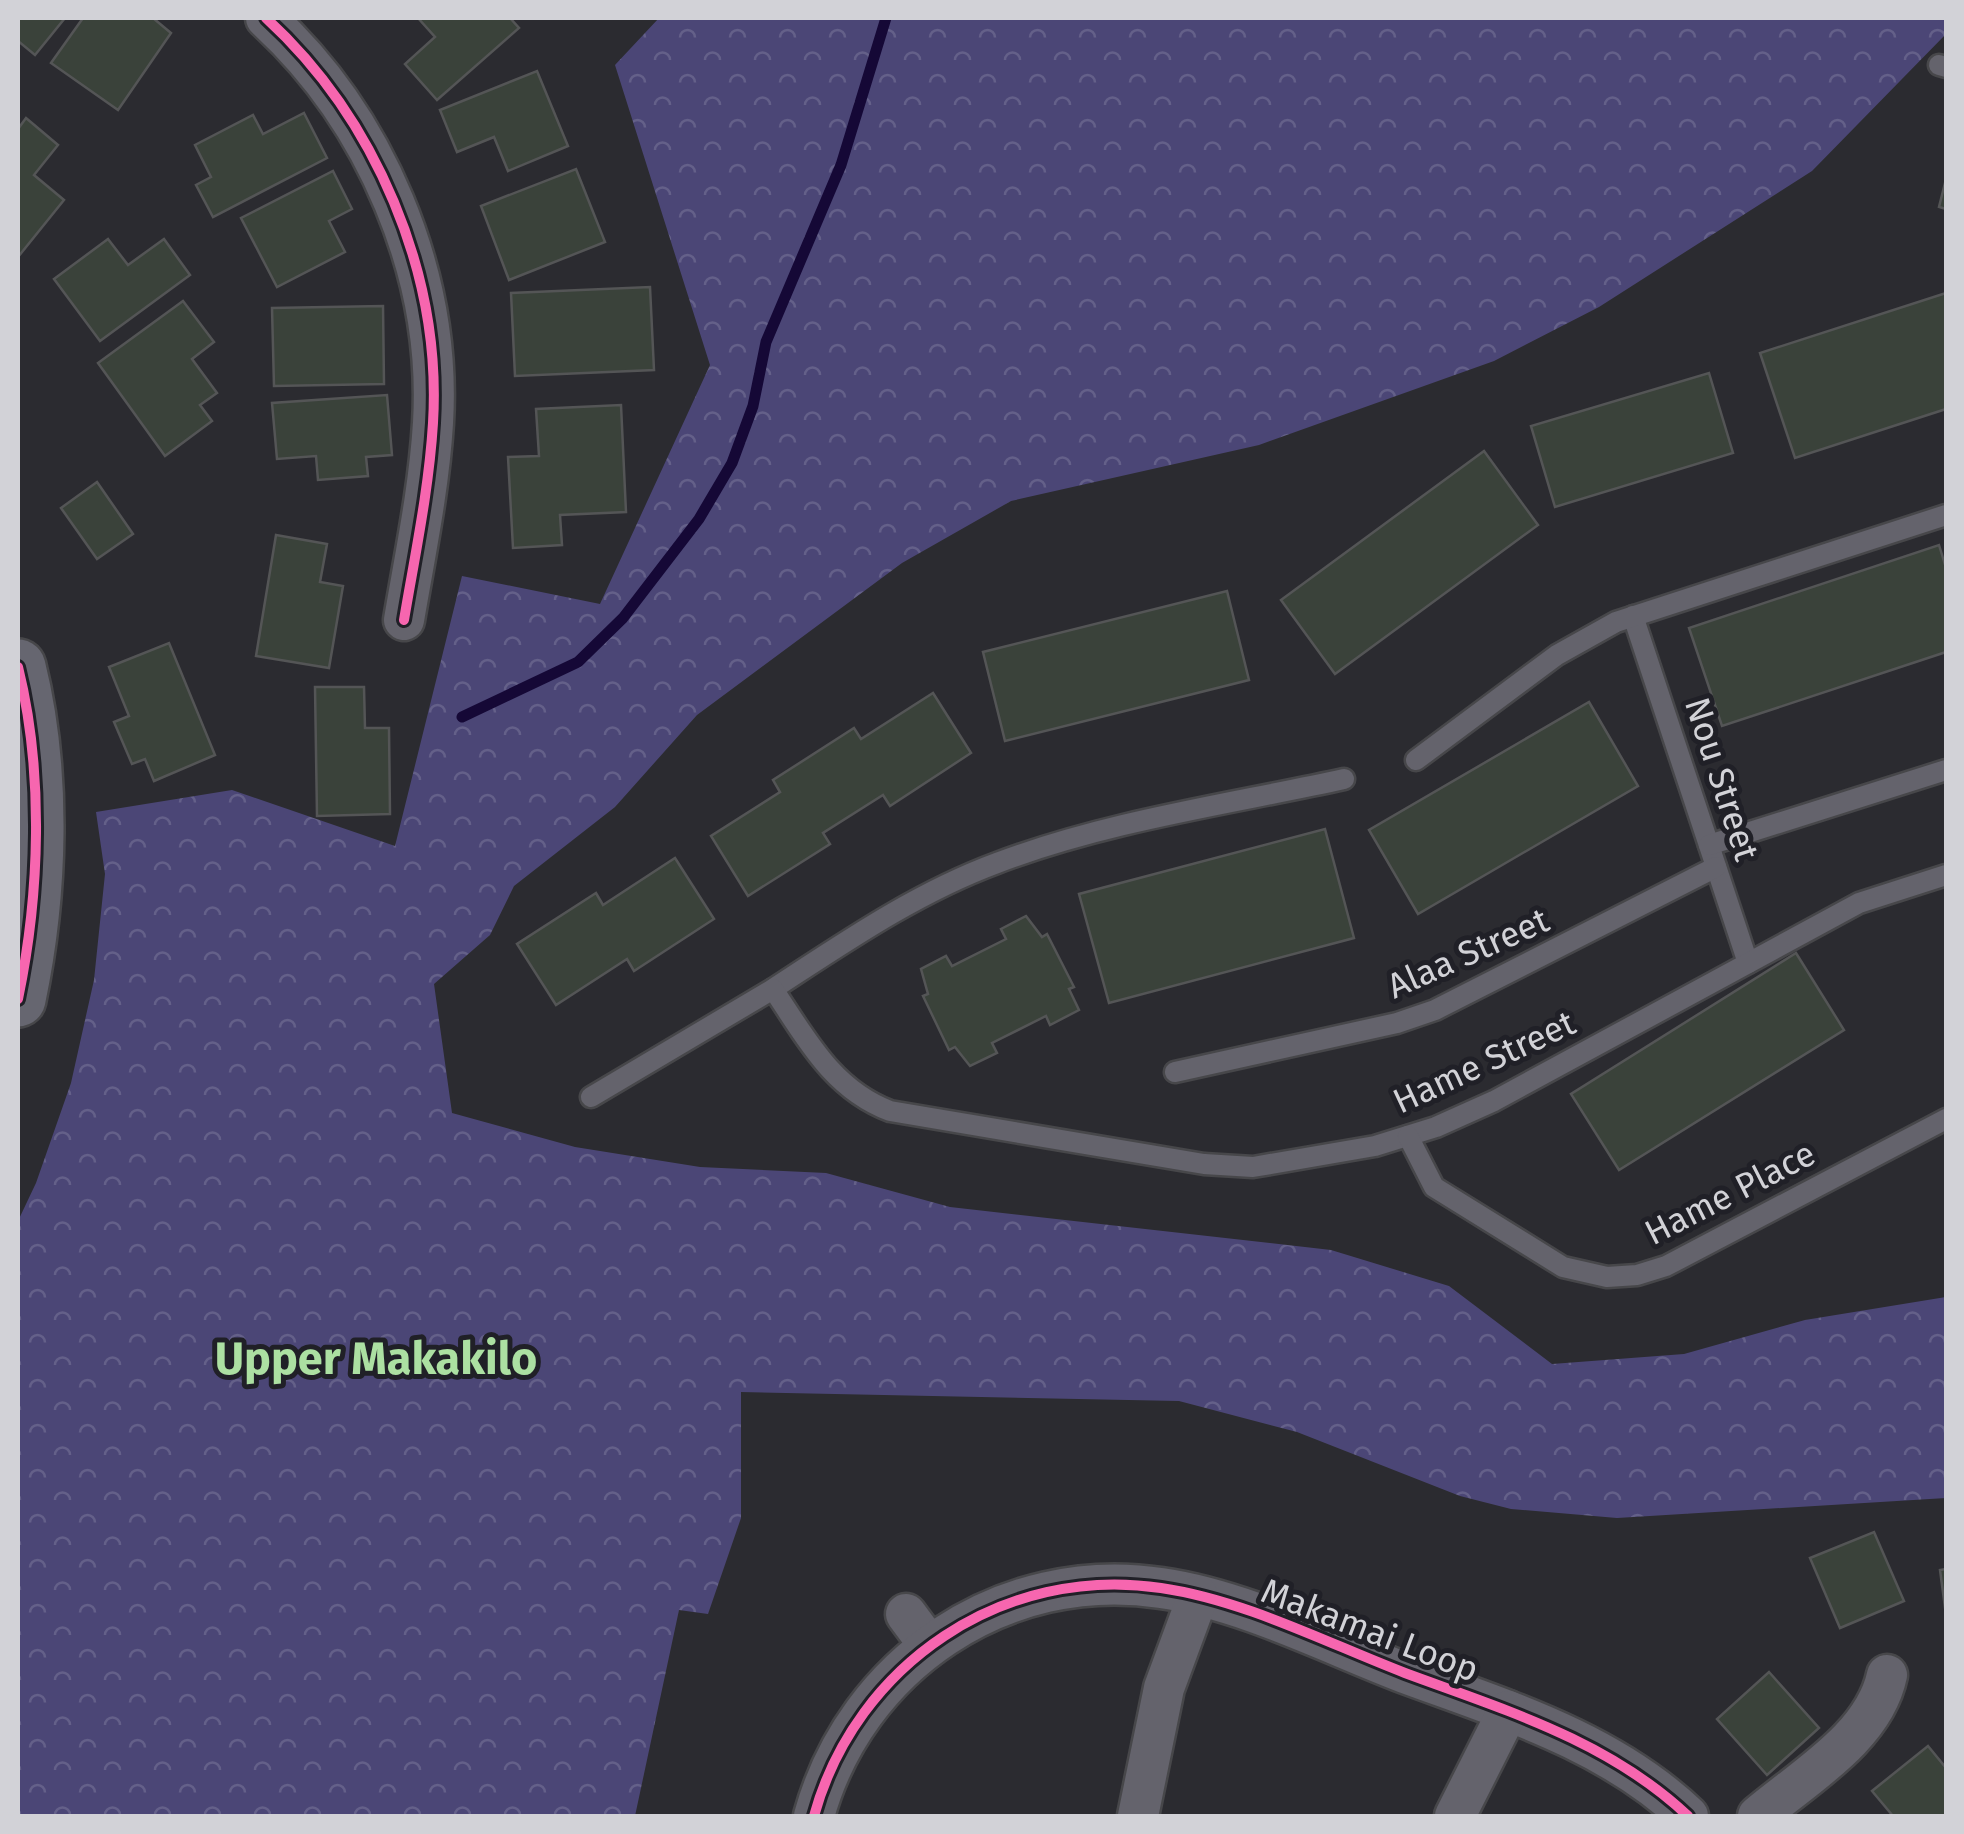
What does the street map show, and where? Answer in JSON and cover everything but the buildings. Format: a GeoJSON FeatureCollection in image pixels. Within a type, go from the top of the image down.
{"type":"FeatureCollection","features":[{"type":"Feature","properties":{"kind":"street"},"geometry":{"type":"LineString","coordinates":[[266,18],[325,82],[359,132],[387,186],[424,300],[432,359],[434,419],[404,620]]}},
{"type":"Feature","properties":{"kind":"street"},"geometry":{"type":"LineString","coordinates":[[18,667],[32,774],[34,871],[18,999]]}},
{"type":"Feature","properties":{"kind":"street","name":"Makamai Loop"},"geometry":{"type":"LineString","coordinates":[[814,1816],[850,1731],[895,1674],[918,1629],[1054,1590],[1126,1584],[1198,1596],[1508,1712],[1592,1747],[1635,1774],[1688,1816]]}},
{"type":"Feature","properties":{"kind":"street"},"geometry":{"type":"LineString","coordinates":[[1138,1816],[1164,1688],[1198,1596]]}},
{"type":"Feature","properties":{"kind":"street"},"geometry":{"type":"LineString","coordinates":[[1758,1816],[1858,1731],[1878,1706],[1887,1675]]}},
{"type":"Feature","properties":{"kind":"street"},"geometry":{"type":"LineString","coordinates":[[1456,1816],[1508,1712]]}},
{"type":"Feature","properties":{"kind":"lane"},"geometry":{"type":"LineString","coordinates":[[1416,760],[1557,655],[1633,616],[1946,515]]}},
{"type":"Feature","properties":{"kind":"lane","name":"Nou Street"},"geometry":{"type":"LineString","coordinates":[[1633,616],[1748,963]]}},
{"type":"Feature","properties":{"kind":"lane"},"geometry":{"type":"LineString","coordinates":[[1710,846],[1946,770]]}},
{"type":"Feature","properties":{"kind":"lane"},"geometry":{"type":"LineString","coordinates":[[591,1097],[888,915],[998,862],[1056,844],[1344,778]]}},
{"type":"Feature","properties":{"kind":"lane","name":"Alaa Street"},"geometry":{"type":"LineString","coordinates":[[1175,1072],[1397,1023],[1434,1010],[1716,867]]}},
{"type":"Feature","properties":{"kind":"lane","name":"Hame Street"},"geometry":{"type":"LineString","coordinates":[[772,989],[838,1080],[862,1099],[890,1111],[1228,1166],[1278,1165],[1408,1136],[1494,1101],[1859,903],[1946,875]]}},
{"type":"Feature","properties":{"kind":"lane","name":"Hame Place"},"geometry":{"type":"LineString","coordinates":[[1408,1136],[1425,1174],[1447,1198],[1563,1267],[1592,1275],[1622,1276],[1666,1266],[1946,1119]]}},
{"type":"Feature","properties":{"kind":"green space"},"geometry":{"type":"Polygon","coordinates":[[[659,18],[1946,18],[1946,34],[1812,171],[1599,307],[1494,361],[1259,445],[1011,501],[902,563],[697,715],[615,807],[514,886],[490,935],[434,984],[452,1113],[575,1147],[700,1167],[826,1173],[950,1207],[1331,1250],[1449,1286],[1552,1364],[1684,1354],[1805,1320],[1946,1297],[1946,1498],[1617,1518],[1511,1509],[1460,1496],[1297,1432],[1179,1401],[741,1392],[741,1518],[708,1614],[679,1610],[635,1816],[18,1816],[18,1221],[36,1183],[71,1083],[94,980],[105,874],[96,812],[232,790],[395,846],[462,576],[600,604],[710,365],[615,65],[659,18]]]}},
{"type":"Feature","properties":{"kind":"waterway"},"geometry":{"type":"LineString","coordinates":[[462,717],[578,662],[623,618],[699,519],[732,463],[753,406],[766,342],[841,165],[886,18]]}},
{"type":"Feature","properties":{"kind":"cycle path"},"geometry":{"type":"LineString","coordinates":[[266,18],[305,58],[339,102],[369,151],[394,202],[413,255],[426,310],[433,367],[433,423],[404,620]]}},
{"type":"Feature","properties":{"kind":"cycle path"},"geometry":{"type":"LineString","coordinates":[[18,667],[32,748],[36,833],[31,918],[18,999]]}},
{"type":"Feature","properties":{"kind":"cycle path"},"geometry":{"type":"LineString","coordinates":[[814,1816],[835,1762],[864,1713],[901,1671],[944,1636],[993,1610],[1046,1592],[1103,1585],[1161,1588],[1223,1602],[1518,1715],[1625,1767],[1688,1816]]}},
{"type":"Feature","properties":{"kind":"district","name":"Upper Makakilo"},"geometry":{"type":"Point","coordinates":[376,1359]}}]}
